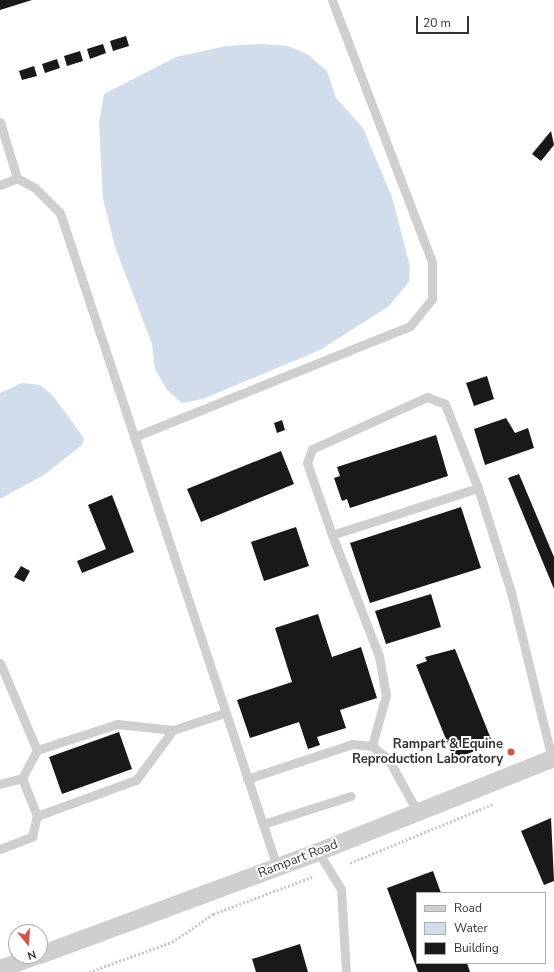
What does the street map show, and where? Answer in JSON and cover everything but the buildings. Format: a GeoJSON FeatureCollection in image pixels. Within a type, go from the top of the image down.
{"type":"FeatureCollection","features":[{"type":"Feature","properties":{"kind":"street","name":"Rampart Road"},"geometry":{"type":"LineString","coordinates":[[48,951],[318,852],[553,758]]}},
{"type":"Feature","properties":{"kind":"street"},"geometry":{"type":"LineString","coordinates":[[0,969],[14,964]]}},
{"type":"Feature","properties":{"kind":"lane"},"geometry":{"type":"LineString","coordinates":[[134,437],[410,326],[432,299],[432,262],[332,0]]}},
{"type":"Feature","properties":{"kind":"lane"},"geometry":{"type":"LineString","coordinates":[[0,122],[17,178],[35,188],[60,213],[224,713],[277,867]]}},
{"type":"Feature","properties":{"kind":"lane"},"geometry":{"type":"LineString","coordinates":[[0,185],[17,178]]}},
{"type":"Feature","properties":{"kind":"lane"},"geometry":{"type":"LineString","coordinates":[[372,746],[386,695],[379,656],[332,535],[307,463],[312,449],[427,397],[445,404],[478,488],[511,592],[553,758]]}},
{"type":"Feature","properties":{"kind":"lane"},"geometry":{"type":"LineString","coordinates":[[332,535],[478,488]]}},
{"type":"Feature","properties":{"kind":"lane"},"geometry":{"type":"LineString","coordinates":[[0,663],[37,750]]}},
{"type":"Feature","properties":{"kind":"lane"},"geometry":{"type":"LineString","coordinates":[[0,784],[22,778],[37,750],[117,724],[173,730],[224,713]]}},
{"type":"Feature","properties":{"kind":"lane"},"geometry":{"type":"LineString","coordinates":[[37,816],[136,780],[173,730]]}},
{"type":"Feature","properties":{"kind":"lane"},"geometry":{"type":"LineString","coordinates":[[247,779],[352,744],[372,746],[389,760],[418,812]]}},
{"type":"Feature","properties":{"kind":"lane"},"geometry":{"type":"LineString","coordinates":[[0,849],[32,837],[37,816],[22,778]]}},
{"type":"Feature","properties":{"kind":"lane"},"geometry":{"type":"LineString","coordinates":[[263,824],[351,796]]}},
{"type":"Feature","properties":{"kind":"lane"},"geometry":{"type":"LineString","coordinates":[[318,852],[341,889],[346,972]]}},
{"type":"Feature","properties":{"kind":"path"},"geometry":{"type":"LineString","coordinates":[[350,863],[497,802]]}},
{"type":"Feature","properties":{"kind":"path"},"geometry":{"type":"LineString","coordinates":[[89,972],[172,942],[213,914],[312,877]]}},
{"type":"Feature","properties":{"kind":"water"},"geometry":{"type":"Polygon","coordinates":[[[260,44],[288,46],[307,54],[327,71],[336,98],[363,128],[392,197],[410,266],[409,282],[388,307],[320,350],[203,399],[182,403],[167,390],[155,369],[152,344],[115,247],[103,199],[99,124],[104,94],[176,57],[226,46],[260,44]]]}},
{"type":"Feature","properties":{"kind":"water"},"geometry":{"type":"Polygon","coordinates":[[[22,383],[40,385],[53,396],[84,438],[82,445],[44,475],[0,499],[0,393],[22,383]]]}},
{"type":"Feature","properties":{"kind":"place","name":"Rampart & Equine Reproduction Laboratory"},"geometry":{"type":"Point","coordinates":[511,752]}}]}
